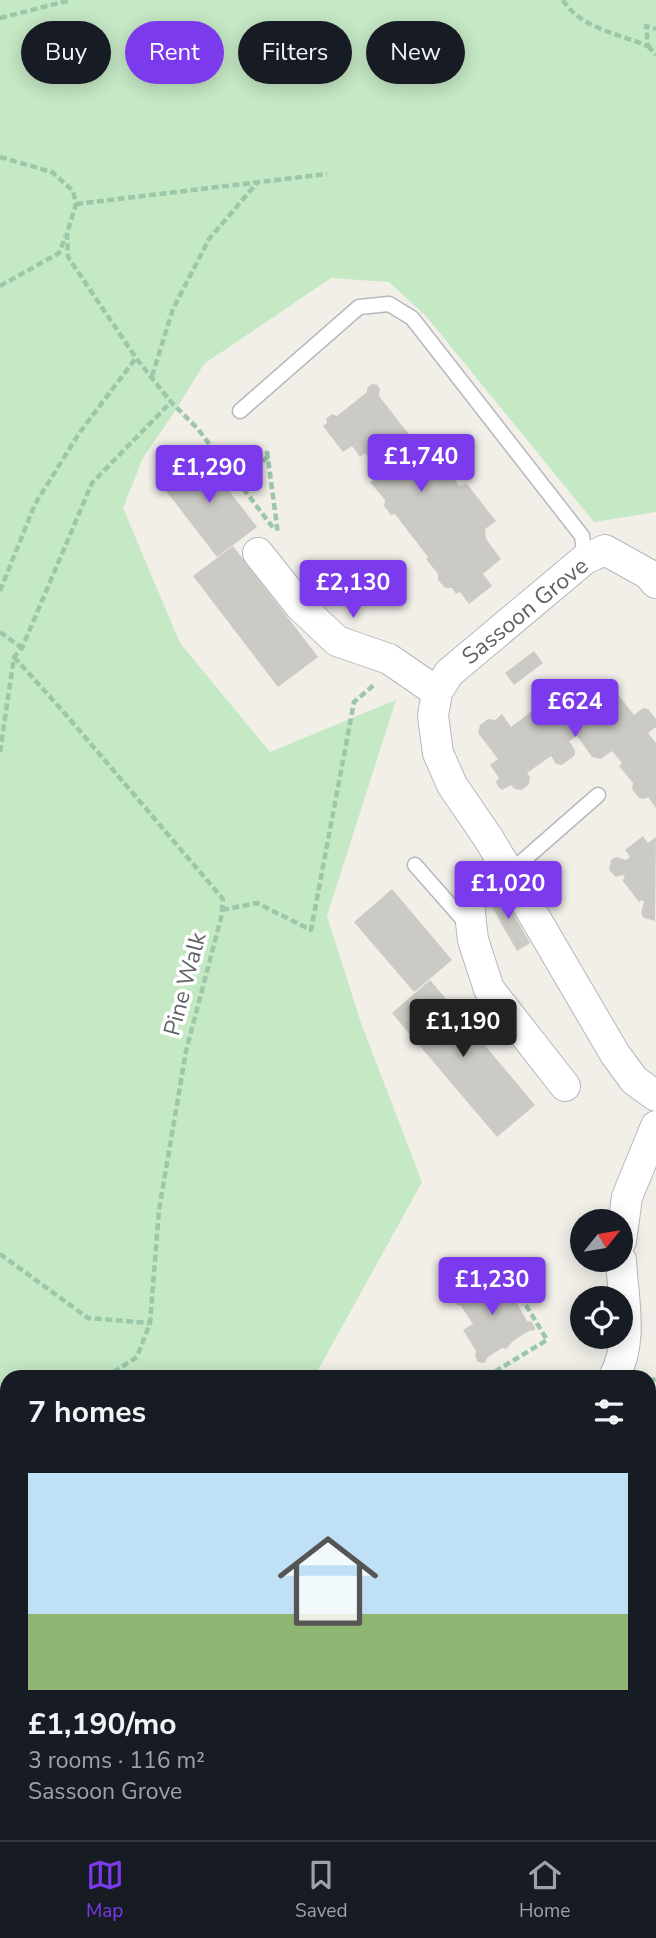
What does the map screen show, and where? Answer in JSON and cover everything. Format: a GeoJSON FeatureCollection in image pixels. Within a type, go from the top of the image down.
{"type":"FeatureCollection","features":[{"type":"Feature","properties":{"kind":"street","name":"Sassoon Grove"},"geometry":{"type":"LineString","coordinates":[[437,692],[449,673],[585,559],[605,550],[649,574],[656,583]]}},
{"type":"Feature","properties":{"kind":"street"},"geometry":{"type":"LineString","coordinates":[[258,553],[300,606],[337,641],[389,659],[437,692],[433,716],[438,753],[452,785],[505,867],[615,1054],[634,1080],[656,1097]]}},
{"type":"Feature","properties":{"kind":"street"},"geometry":{"type":"LineString","coordinates":[[505,867],[468,904],[472,940],[489,989],[565,1086]]}},
{"type":"Feature","properties":{"kind":"street"},"geometry":{"type":"LineString","coordinates":[[625,1209],[627,1197],[656,1126]]}},
{"type":"Feature","properties":{"kind":"street"},"geometry":{"type":"LineString","coordinates":[[616,1370],[624,1349],[626,1330],[622,1272]]}},
{"type":"Feature","properties":{"kind":"lane"},"geometry":{"type":"LineString","coordinates":[[240,411],[359,307],[389,304],[412,318],[582,536],[585,559]]}},
{"type":"Feature","properties":{"kind":"lane"},"geometry":{"type":"LineString","coordinates":[[505,867],[598,795]]}},
{"type":"Feature","properties":{"kind":"lane"},"geometry":{"type":"LineString","coordinates":[[415,865],[471,929]]}},
{"type":"Feature","properties":{"kind":"path"},"geometry":{"type":"LineString","coordinates":[[0,18],[71,0]]}},
{"type":"Feature","properties":{"kind":"path"},"geometry":{"type":"LineString","coordinates":[[563,0],[570,11],[589,23],[648,47],[656,55]]}},
{"type":"Feature","properties":{"kind":"path"},"geometry":{"type":"LineString","coordinates":[[648,47],[646,26],[656,29]]}},
{"type":"Feature","properties":{"kind":"path"},"geometry":{"type":"LineString","coordinates":[[0,157],[52,172],[73,191],[76,204],[59,253],[0,286]]}},
{"type":"Feature","properties":{"kind":"path"},"geometry":{"type":"LineString","coordinates":[[76,204],[327,174]]}},
{"type":"Feature","properties":{"kind":"path"},"geometry":{"type":"LineString","coordinates":[[152,376],[173,309],[209,239],[258,182]]}},
{"type":"Feature","properties":{"kind":"path"},"geometry":{"type":"LineString","coordinates":[[66,233],[68,257],[135,358],[170,402],[198,429],[278,535],[267,450]]}},
{"type":"Feature","properties":{"kind":"path"},"geometry":{"type":"LineString","coordinates":[[0,591],[35,504],[80,432],[135,358]]}},
{"type":"Feature","properties":{"kind":"path"},"geometry":{"type":"LineString","coordinates":[[0,752],[14,657],[22,648],[92,484],[170,402]]}},
{"type":"Feature","properties":{"kind":"path"},"geometry":{"type":"LineString","coordinates":[[238,481],[268,457]]}},
{"type":"Feature","properties":{"kind":"path"},"geometry":{"type":"LineString","coordinates":[[0,632],[22,648]]}},
{"type":"Feature","properties":{"kind":"path","name":"Pine Walk"},"geometry":{"type":"LineString","coordinates":[[14,657],[223,899],[186,1051],[159,1210],[149,1323],[137,1357],[117,1370]]}},
{"type":"Feature","properties":{"kind":"path"},"geometry":{"type":"LineString","coordinates":[[222,910],[257,903],[311,930],[354,702],[368,691]]}},
{"type":"Feature","properties":{"kind":"path"},"geometry":{"type":"LineString","coordinates":[[0,1254],[88,1318],[149,1323]]}},
{"type":"Feature","properties":{"kind":"path"},"geometry":{"type":"LineString","coordinates":[[498,1370],[547,1340],[499,1262]]}},
{"type":"Feature","properties":{"kind":"green space"},"geometry":{"type":"Polygon","coordinates":[[[0,0],[656,0],[656,512],[594,522],[426,316],[389,282],[331,278],[204,364],[143,458],[123,508],[180,643],[270,752],[396,700],[327,916],[361,1023],[422,1182],[318,1370],[0,1370],[0,0]]]}},
{"type":"Feature","properties":{"kind":"building"},"geometry":{"type":"Polygon","coordinates":[[[372,384],[380,389],[379,396],[422,451],[433,446],[459,486],[467,484],[496,521],[485,529],[486,539],[501,559],[483,574],[492,586],[469,604],[460,592],[456,594],[452,588],[445,588],[438,580],[438,574],[426,559],[428,557],[395,514],[391,515],[384,506],[385,500],[370,482],[381,474],[365,453],[360,457],[352,446],[343,452],[323,426],[327,423],[326,419],[332,414],[337,416],[367,392],[367,388],[372,384]]]}},
{"type":"Feature","properties":{"kind":"building"},"geometry":{"type":"Polygon","coordinates":[[[200,453],[257,527],[217,557],[160,483],[200,453]]]}},
{"type":"Feature","properties":{"kind":"building"},"geometry":{"type":"Polygon","coordinates":[[[233,546],[318,657],[278,687],[193,576],[233,546]]]}},
{"type":"Feature","properties":{"kind":"building"},"geometry":{"type":"Polygon","coordinates":[[[534,651],[543,663],[514,685],[505,673],[534,651]]]}},
{"type":"Feature","properties":{"kind":"building"},"geometry":{"type":"Polygon","coordinates":[[[609,679],[616,683],[616,692],[634,715],[643,708],[648,709],[656,719],[656,727],[648,733],[656,743],[656,808],[648,797],[639,798],[632,789],[633,783],[619,766],[622,763],[612,751],[601,759],[592,757],[577,736],[569,741],[575,755],[562,765],[556,764],[551,756],[527,773],[530,777],[529,784],[522,790],[511,785],[502,790],[498,787],[496,782],[499,778],[490,765],[498,759],[478,733],[480,725],[488,719],[495,720],[502,714],[511,727],[546,700],[546,691],[552,687],[558,690],[571,713],[600,691],[600,683],[609,679]]]}},
{"type":"Feature","properties":{"kind":"building"},"geometry":{"type":"Polygon","coordinates":[[[643,836],[648,843],[656,837],[655,921],[644,918],[641,913],[644,902],[639,902],[622,880],[625,878],[623,875],[616,877],[609,870],[611,860],[616,857],[626,860],[630,857],[625,850],[643,836]]]}},
{"type":"Feature","properties":{"kind":"building"},"geometry":{"type":"Polygon","coordinates":[[[392,889],[452,960],[414,992],[354,922],[392,889]]]}},
{"type":"Feature","properties":{"kind":"building"},"geometry":{"type":"Polygon","coordinates":[[[500,890],[530,943],[517,951],[487,898],[500,890]]]}},
{"type":"Feature","properties":{"kind":"building"},"geometry":{"type":"Polygon","coordinates":[[[430,980],[535,1105],[497,1137],[392,1013],[430,980]]]}},
{"type":"Feature","properties":{"kind":"building"},"geometry":{"type":"Polygon","coordinates":[[[496,1273],[505,1287],[507,1285],[535,1330],[529,1331],[506,1349],[502,1348],[488,1357],[484,1363],[478,1362],[476,1351],[463,1330],[473,1324],[461,1306],[457,1305],[455,1295],[463,1290],[467,1291],[496,1273]]]}}]}
